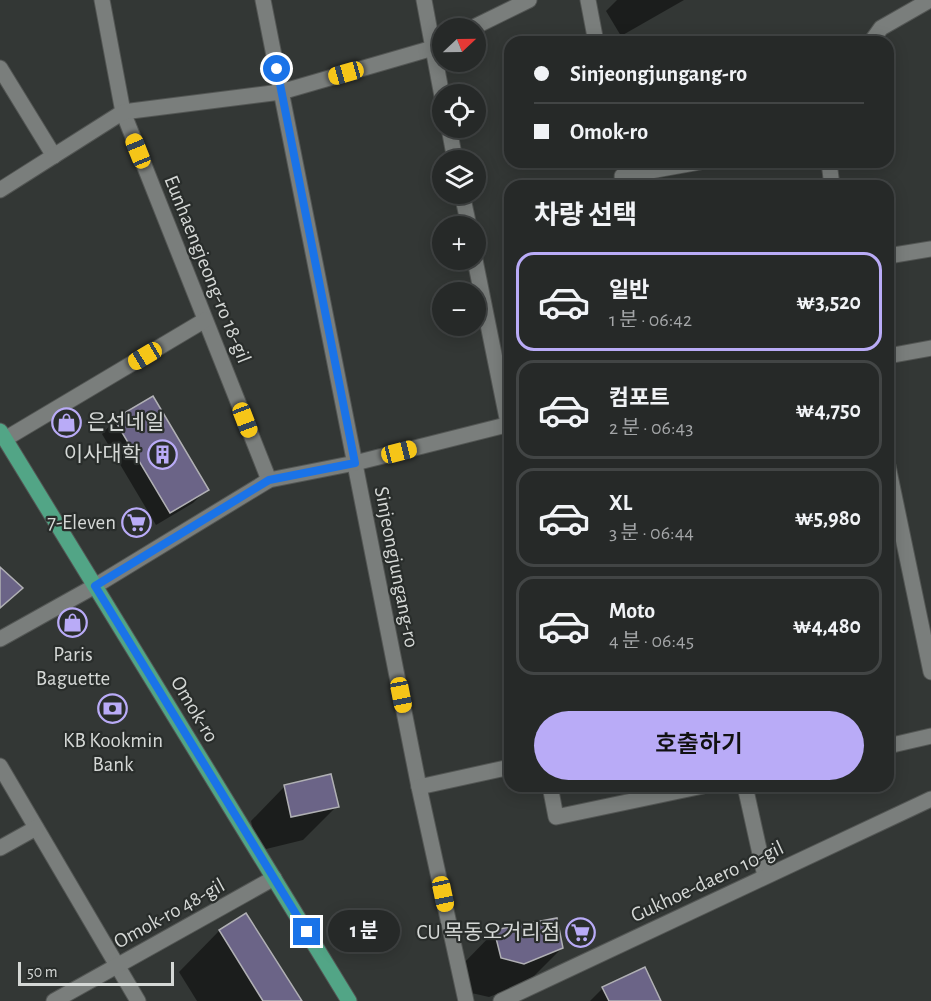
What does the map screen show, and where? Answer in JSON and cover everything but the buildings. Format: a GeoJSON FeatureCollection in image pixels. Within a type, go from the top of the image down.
{"type":"FeatureCollection","features":[{"type":"Feature","properties":{"kind":"main road","name":"Omok-ro"},"geometry":{"type":"LineString","coordinates":[[2,435],[349,1001]]}},
{"type":"Feature","properties":{"kind":"street","name":"Eunhaengjeong-ro 18-gil"},"geometry":{"type":"LineString","coordinates":[[102,0],[123,112],[269,480]]}},
{"type":"Feature","properties":{"kind":"street","name":"Sinjeongjungang-ro"},"geometry":{"type":"LineString","coordinates":[[263,0],[419,788],[466,1001]]}},
{"type":"Feature","properties":{"kind":"street"},"geometry":{"type":"LineString","coordinates":[[424,0],[432,26]]}},
{"type":"Feature","properties":{"kind":"street"},"geometry":{"type":"LineString","coordinates":[[486,21],[530,0]]}},
{"type":"Feature","properties":{"kind":"street"},"geometry":{"type":"LineString","coordinates":[[588,0],[595,36]]}},
{"type":"Feature","properties":{"kind":"street"},"geometry":{"type":"LineString","coordinates":[[875,36],[881,28],[930,0]]}},
{"type":"Feature","properties":{"kind":"street"},"geometry":{"type":"LineString","coordinates":[[0,190],[123,112],[281,92],[432,47]]}},
{"type":"Feature","properties":{"kind":"street"},"geometry":{"type":"LineString","coordinates":[[0,68],[54,156]]}},
{"type":"Feature","properties":{"kind":"street"},"geometry":{"type":"LineString","coordinates":[[621,175],[663,168]]}},
{"type":"Feature","properties":{"kind":"street"},"geometry":{"type":"LineString","coordinates":[[894,254],[931,249]]}},
{"type":"Feature","properties":{"kind":"street"},"geometry":{"type":"LineString","coordinates":[[477,270],[504,402]]}},
{"type":"Feature","properties":{"kind":"street","name":"Omok-ro"},"geometry":{"type":"LineString","coordinates":[[2,435],[206,320]]}},
{"type":"Feature","properties":{"kind":"street"},"geometry":{"type":"LineString","coordinates":[[894,355],[931,348]]}},
{"type":"Feature","properties":{"kind":"street"},"geometry":{"type":"LineString","coordinates":[[0,639],[95,586],[269,480],[355,463],[504,428]]}},
{"type":"Feature","properties":{"kind":"street"},"geometry":{"type":"LineString","coordinates":[[894,495],[931,672]]}},
{"type":"Feature","properties":{"kind":"street"},"geometry":{"type":"LineString","coordinates":[[894,745],[931,736]]}},
{"type":"Feature","properties":{"kind":"street"},"geometry":{"type":"LineString","coordinates":[[0,766],[138,1001]]}},
{"type":"Feature","properties":{"kind":"street"},"geometry":{"type":"LineString","coordinates":[[419,788],[504,768]]}},
{"type":"Feature","properties":{"kind":"street"},"geometry":{"type":"LineString","coordinates":[[551,792],[556,817],[674,792]]}},
{"type":"Feature","properties":{"kind":"street"},"geometry":{"type":"LineString","coordinates":[[746,792],[765,876]]}},
{"type":"Feature","properties":{"kind":"street","name":"Gukhoe-daero 10-gil"},"geometry":{"type":"LineString","coordinates":[[501,1001],[931,799]]}},
{"type":"Feature","properties":{"kind":"street"},"geometry":{"type":"LineString","coordinates":[[0,848],[36,828]]}},
{"type":"Feature","properties":{"kind":"street","name":"Omok-ro 48-gil"},"geometry":{"type":"LineString","coordinates":[[54,1001],[274,878]]}},
{"type":"Feature","properties":{"kind":"place","name":"은선네일"},"geometry":{"type":"Point","coordinates":[66,422]}},
{"type":"Feature","properties":{"kind":"place","name":"이사대학"},"geometry":{"type":"Point","coordinates":[162,454]}},
{"type":"Feature","properties":{"kind":"place","name":"7-Eleven"},"geometry":{"type":"Point","coordinates":[137,522]}},
{"type":"Feature","properties":{"kind":"place","name":"Paris Baguette"},"geometry":{"type":"Point","coordinates":[73,623]}},
{"type":"Feature","properties":{"kind":"place","name":"KB Kookmin Bank"},"geometry":{"type":"Point","coordinates":[113,709]}},
{"type":"Feature","properties":{"kind":"place","name":"CU 목동오거리점"},"geometry":{"type":"Point","coordinates":[581,932]}},
{"type":"Feature","properties":{"kind":"route"},"geometry":{"type":"LineString","coordinates":[[277,69],[355,463],[269,480],[95,586],[307,932]]}}]}
